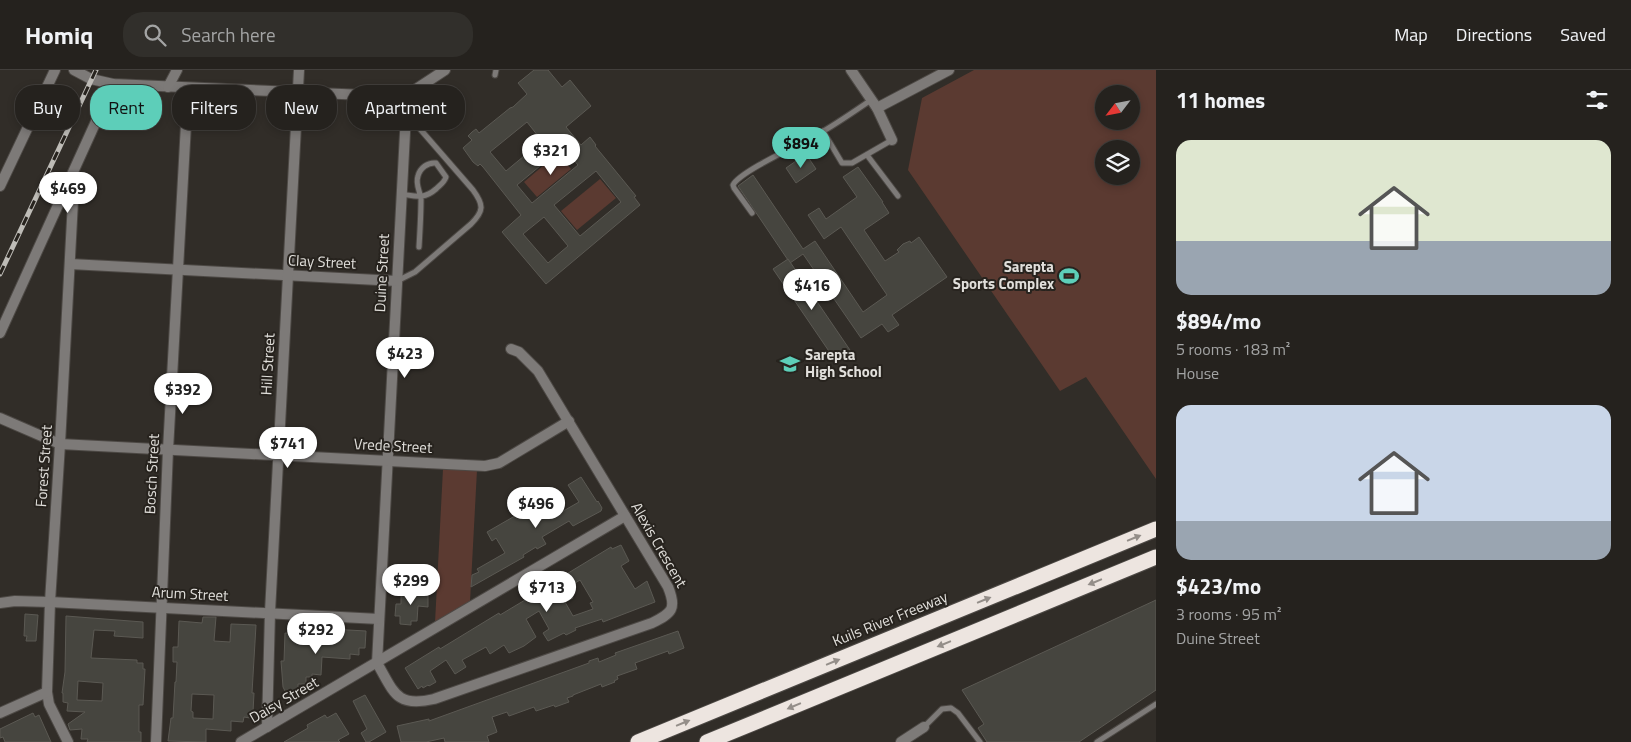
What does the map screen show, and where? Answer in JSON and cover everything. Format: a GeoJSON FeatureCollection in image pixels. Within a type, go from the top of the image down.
{"type":"FeatureCollection","features":[{"type":"Feature","properties":{"kind":"highway","name":"Kuils River Freeway"},"geometry":{"type":"LineString","coordinates":[[638,742],[1156,529]]}},
{"type":"Feature","properties":{"kind":"highway"},"geometry":{"type":"LineString","coordinates":[[707,742],[1156,557]]}},
{"type":"Feature","properties":{"kind":"street"},"geometry":{"type":"LineString","coordinates":[[0,186],[55,70]]}},
{"type":"Feature","properties":{"kind":"street"},"geometry":{"type":"LineString","coordinates":[[74,70],[89,78],[113,84],[172,87]]}},
{"type":"Feature","properties":{"kind":"street"},"geometry":{"type":"LineString","coordinates":[[168,87],[177,70]]}},
{"type":"Feature","properties":{"kind":"street","name":"Hill Street"},"geometry":{"type":"LineString","coordinates":[[298,85],[299,70]]}},
{"type":"Feature","properties":{"kind":"street"},"geometry":{"type":"LineString","coordinates":[[421,85],[444,70]]}},
{"type":"Feature","properties":{"kind":"street"},"geometry":{"type":"LineString","coordinates":[[851,70],[874,104],[892,140]]}},
{"type":"Feature","properties":{"kind":"street"},"geometry":{"type":"LineString","coordinates":[[874,104],[949,70]]}},
{"type":"Feature","properties":{"kind":"street"},"geometry":{"type":"LineString","coordinates":[[0,333],[113,84]]}},
{"type":"Feature","properties":{"kind":"street","name":"Bosch Street"},"geometry":{"type":"LineString","coordinates":[[156,742],[168,450],[186,130]]}},
{"type":"Feature","properties":{"kind":"street","name":"Hill Street"},"geometry":{"type":"LineString","coordinates":[[267,727],[270,612],[295,130]]}},
{"type":"Feature","properties":{"kind":"street","name":"Duine Street"},"geometry":{"type":"LineString","coordinates":[[377,663],[405,130]]}},
{"type":"Feature","properties":{"kind":"street","name":"Forest Street"},"geometry":{"type":"LineString","coordinates":[[64,192],[73,201],[50,602],[47,692],[49,704],[68,742]]}},
{"type":"Feature","properties":{"kind":"street","name":"Clay Street"},"geometry":{"type":"LineString","coordinates":[[70,264],[397,281]]}},
{"type":"Feature","properties":{"kind":"street","name":"Alexis Crescent"},"geometry":{"type":"LineString","coordinates":[[377,663],[398,696],[409,702],[421,702],[485,682],[642,626],[665,616],[672,609],[673,600],[668,586],[569,421],[538,371],[519,352],[511,349]]}},
{"type":"Feature","properties":{"kind":"street","name":"Vrede Street"},"geometry":{"type":"LineString","coordinates":[[0,418],[60,444],[492,465],[499,463],[569,421]]}},
{"type":"Feature","properties":{"kind":"street","name":"Daisy Street"},"geometry":{"type":"LineString","coordinates":[[241,742],[625,516]]}},
{"type":"Feature","properties":{"kind":"street","name":"Arum Street"},"geometry":{"type":"LineString","coordinates":[[0,603],[15,600],[379,619]]}},
{"type":"Feature","properties":{"kind":"street"},"geometry":{"type":"LineString","coordinates":[[0,713],[47,692]]}},
{"type":"Feature","properties":{"kind":"street"},"geometry":{"type":"LineString","coordinates":[[901,742],[924,727]]}},
{"type":"Feature","properties":{"kind":"lane"},"geometry":{"type":"LineString","coordinates":[[752,214],[734,188],[733,185],[736,181],[754,168],[874,104]]}},
{"type":"Feature","properties":{"kind":"lane"},"geometry":{"type":"LineString","coordinates":[[397,281],[415,272],[470,224],[481,210],[478,198],[473,190],[421,130]]}},
{"type":"Feature","properties":{"kind":"lane"},"geometry":{"type":"LineString","coordinates":[[823,132],[842,163],[852,163],[892,140]]}},
{"type":"Feature","properties":{"kind":"lane"},"geometry":{"type":"LineString","coordinates":[[867,155],[898,196]]}},
{"type":"Feature","properties":{"kind":"lane"},"geometry":{"type":"LineString","coordinates":[[401,194],[421,197],[430,194],[446,180],[445,174],[436,163],[429,164],[418,173],[417,179],[421,197],[419,247]]}},
{"type":"Feature","properties":{"kind":"lane"},"geometry":{"type":"LineString","coordinates":[[1097,742],[1156,704]]}},
{"type":"Feature","properties":{"kind":"lane"},"geometry":{"type":"LineString","coordinates":[[924,727],[942,709],[951,708],[958,713],[980,742]]}},
{"type":"Feature","properties":{"kind":"shaded area","name":"Sarepta Sports Complex"},"geometry":{"type":"Polygon","coordinates":[[[974,70],[1156,70],[1156,479],[1086,377],[1060,391],[908,170],[922,98],[974,70]]]}},
{"type":"Feature","properties":{"kind":"shaded area"},"geometry":{"type":"Polygon","coordinates":[[[558,153],[571,169],[537,197],[524,182],[558,153]]]}},
{"type":"Feature","properties":{"kind":"shaded area"},"geometry":{"type":"Polygon","coordinates":[[[600,179],[616,198],[577,230],[561,211],[600,179]]]}},
{"type":"Feature","properties":{"kind":"shaded area"},"geometry":{"type":"Polygon","coordinates":[[[443,469],[477,470],[470,602],[435,623],[443,469]]]}},
{"type":"Feature","properties":{"kind":"building"},"geometry":{"type":"Polygon","coordinates":[[[534,70],[548,70],[562,87],[570,80],[591,106],[566,127],[581,145],[590,137],[595,146],[636,196],[634,197],[640,205],[546,284],[502,232],[521,215],[483,167],[473,162],[463,148],[472,140],[468,136],[472,132],[476,129],[479,133],[527,94],[518,83],[534,70]],[[527,122],[490,152],[506,171],[542,141],[527,122]],[[563,147],[517,185],[532,203],[578,165],[563,147]],[[596,171],[554,205],[580,236],[621,202],[596,171]],[[544,217],[523,234],[548,263],[568,246],[544,217]]]}},
{"type":"Feature","properties":{"kind":"building"},"geometry":{"type":"Polygon","coordinates":[[[806,154],[816,169],[796,183],[786,168],[806,154]]]}},
{"type":"Feature","properties":{"kind":"building"},"geometry":{"type":"Polygon","coordinates":[[[858,167],[889,213],[864,230],[885,261],[899,252],[897,250],[903,244],[910,241],[911,243],[919,237],[947,277],[892,315],[899,325],[888,332],[882,324],[861,338],[803,254],[790,263],[738,186],[753,175],[803,249],[815,241],[863,312],[887,295],[841,227],[824,239],[808,215],[819,208],[826,219],[857,197],[843,177],[858,167]]]}},
{"type":"Feature","properties":{"kind":"building"},"geometry":{"type":"Polygon","coordinates":[[[788,259],[852,353],[837,363],[773,269],[788,259]]]}},
{"type":"Feature","properties":{"kind":"building"},"geometry":{"type":"Polygon","coordinates":[[[581,477],[598,501],[602,508],[601,511],[573,526],[569,521],[542,537],[546,544],[537,549],[536,547],[523,555],[524,557],[471,587],[472,575],[479,572],[477,569],[505,553],[496,538],[492,541],[487,532],[527,509],[529,513],[549,501],[558,514],[579,502],[568,485],[581,477]]]}},
{"type":"Feature","properties":{"kind":"building"},"geometry":{"type":"Polygon","coordinates":[[[621,545],[629,561],[621,566],[635,589],[647,581],[655,602],[603,622],[602,619],[575,628],[576,630],[566,635],[564,633],[548,641],[543,633],[549,629],[539,611],[526,619],[536,637],[524,646],[509,653],[504,645],[490,654],[486,647],[462,660],[466,667],[455,674],[446,660],[430,671],[436,682],[418,689],[405,668],[535,594],[534,591],[552,581],[549,575],[556,571],[560,578],[611,547],[612,549],[621,545]],[[580,580],[567,588],[573,598],[565,602],[573,616],[593,609],[590,603],[593,602],[580,580]]]}},
{"type":"Feature","properties":{"kind":"building"},"geometry":{"type":"Polygon","coordinates":[[[401,592],[428,593],[428,607],[418,606],[417,621],[411,621],[411,625],[400,624],[400,616],[395,616],[396,604],[401,604],[401,592]]]}},
{"type":"Feature","properties":{"kind":"building"},"geometry":{"type":"Polygon","coordinates":[[[1156,600],[1156,690],[1079,742],[987,742],[978,728],[984,724],[962,690],[1156,600]]]}},
{"type":"Feature","properties":{"kind":"building"},"geometry":{"type":"Polygon","coordinates":[[[25,614],[38,615],[36,641],[26,641],[27,636],[24,636],[25,614]]]}},
{"type":"Feature","properties":{"kind":"building"},"geometry":{"type":"Polygon","coordinates":[[[66,616],[143,622],[143,638],[114,636],[115,631],[94,630],[91,658],[137,660],[137,663],[143,663],[143,669],[145,669],[143,705],[139,705],[141,742],[87,742],[88,739],[81,739],[82,729],[70,730],[68,724],[85,712],[67,711],[68,703],[63,702],[62,693],[65,672],[66,616]],[[78,681],[77,700],[102,701],[103,683],[78,681]]]}},
{"type":"Feature","properties":{"kind":"building"},"geometry":{"type":"Polygon","coordinates":[[[203,617],[216,617],[214,641],[230,642],[231,624],[256,625],[252,693],[254,693],[253,712],[250,712],[250,718],[244,717],[243,722],[231,721],[231,731],[206,729],[206,742],[168,741],[171,718],[173,718],[176,682],[177,662],[173,662],[173,647],[178,647],[179,621],[202,623],[203,617]],[[192,694],[191,711],[193,712],[193,718],[213,719],[214,695],[192,694]]]}},
{"type":"Feature","properties":{"kind":"building"},"geometry":{"type":"Polygon","coordinates":[[[330,629],[366,631],[365,648],[359,648],[359,655],[350,654],[350,659],[322,657],[321,675],[312,674],[312,677],[306,677],[306,684],[298,684],[298,694],[286,693],[283,687],[281,661],[284,661],[285,633],[301,634],[301,639],[330,641],[330,629]]]}},
{"type":"Feature","properties":{"kind":"building"},"geometry":{"type":"Polygon","coordinates":[[[678,631],[684,648],[669,654],[668,651],[635,663],[637,669],[617,676],[618,679],[615,682],[602,687],[601,684],[573,695],[567,698],[569,702],[555,707],[554,705],[536,711],[534,707],[509,716],[507,712],[492,717],[497,732],[487,736],[489,742],[445,742],[444,738],[426,742],[401,742],[397,726],[429,719],[429,721],[589,663],[589,661],[598,658],[599,662],[616,655],[615,653],[678,631]]]}},
{"type":"Feature","properties":{"kind":"building"},"geometry":{"type":"Polygon","coordinates":[[[365,695],[386,732],[369,742],[366,742],[361,733],[367,729],[353,701],[365,695]]]}},
{"type":"Feature","properties":{"kind":"building"},"geometry":{"type":"Polygon","coordinates":[[[33,713],[35,717],[39,715],[51,742],[5,742],[3,737],[0,738],[0,729],[33,713]]]}},
{"type":"Feature","properties":{"kind":"building"},"geometry":{"type":"Polygon","coordinates":[[[336,713],[349,734],[338,740],[340,742],[284,742],[308,728],[307,725],[325,715],[327,718],[336,713]]]}},
{"type":"Feature","properties":{"kind":"railway"},"geometry":{"type":"LineString","coordinates":[[0,274],[96,70]]}},
{"type":"Feature","properties":{"kind":"place","name":"Sarepta Sports Complex"},"geometry":{"type":"Point","coordinates":[1069,276]}},
{"type":"Feature","properties":{"kind":"place","name":"Sarepta High School"},"geometry":{"type":"Point","coordinates":[790,364]}}]}
